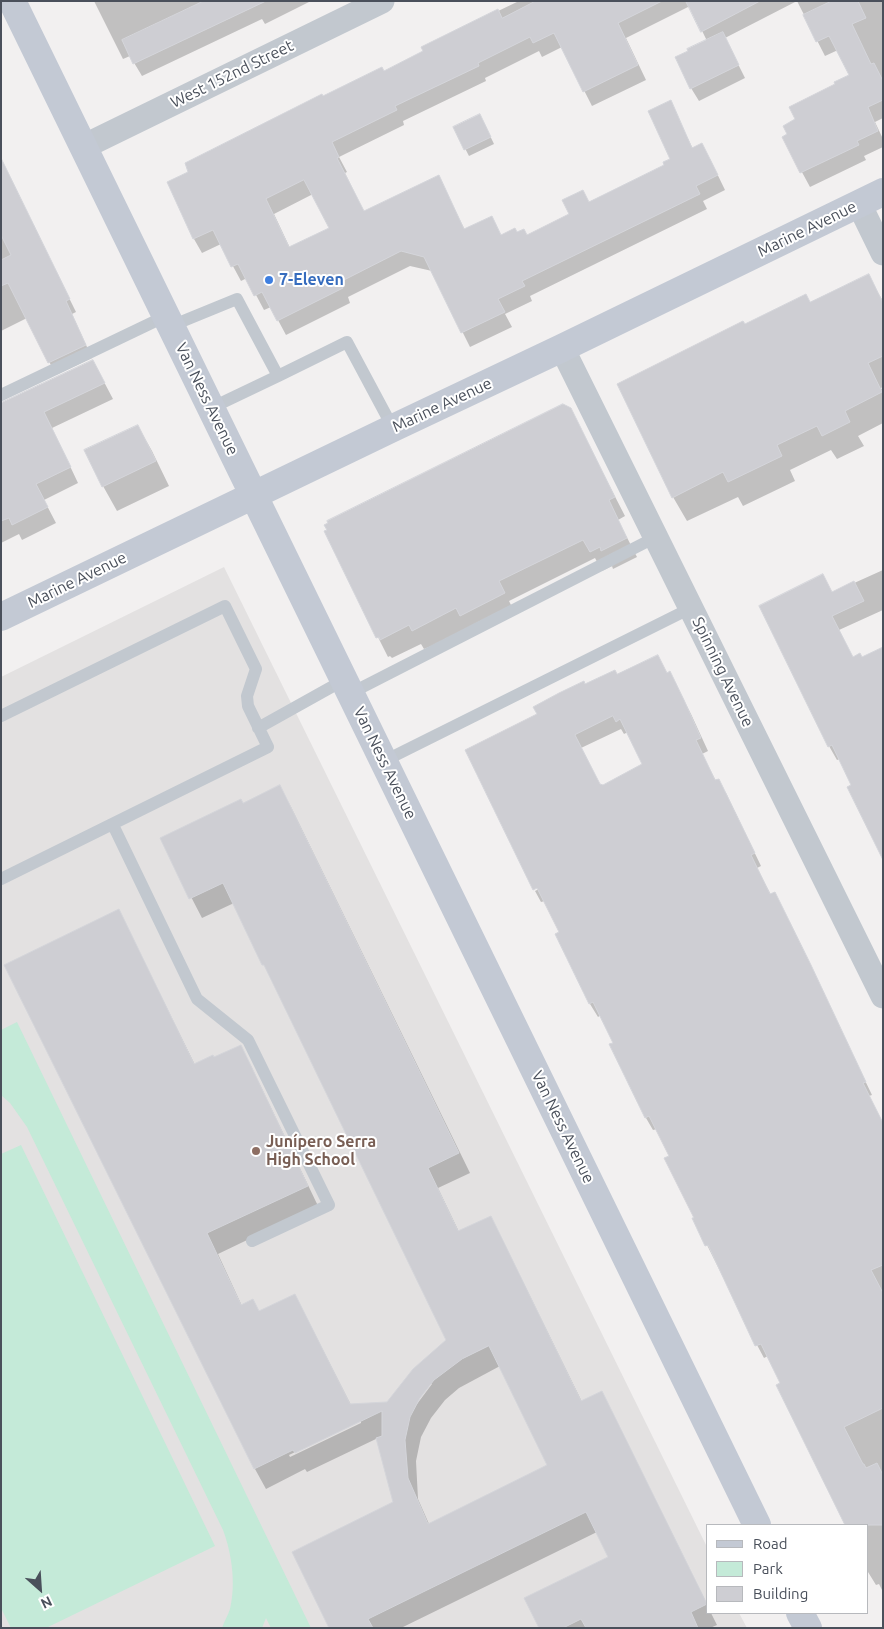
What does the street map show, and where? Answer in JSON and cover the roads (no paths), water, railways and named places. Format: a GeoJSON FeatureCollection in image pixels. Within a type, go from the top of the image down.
{"type":"FeatureCollection","features":[{"type":"Feature","properties":{"kind":"main road","name":"Van Ness Avenue"},"geometry":{"type":"LineString","coordinates":[[12,1],[757,1524]]}},
{"type":"Feature","properties":{"kind":"main road","name":"Marine Avenue"},"geometry":{"type":"LineString","coordinates":[[1,617],[871,198]]}},
{"type":"Feature","properties":{"kind":"main road"},"geometry":{"type":"LineString","coordinates":[[801,1614],[808,1628]]}},
{"type":"Feature","properties":{"kind":"street","name":"West 152nd Street"},"geometry":{"type":"LineString","coordinates":[[83,147],[382,1]]}},
{"type":"Feature","properties":{"kind":"street"},"geometry":{"type":"LineString","coordinates":[[871,198],[883,253]]}},
{"type":"Feature","properties":{"kind":"street","name":"Spinning Avenue"},"geometry":{"type":"LineString","coordinates":[[562,348],[883,996]]}},
{"type":"Feature","properties":{"kind":"lane"},"geometry":{"type":"LineString","coordinates":[[1,395],[169,321],[237,299],[278,376]]}},
{"type":"Feature","properties":{"kind":"lane"},"geometry":{"type":"LineString","coordinates":[[211,408],[347,342],[393,428]]}},
{"type":"Feature","properties":{"kind":"lane"},"geometry":{"type":"LineString","coordinates":[[258,728],[347,687],[656,537]]}},
{"type":"Feature","properties":{"kind":"lane"},"geometry":{"type":"LineString","coordinates":[[1,716],[225,606],[256,669],[247,696],[248,706],[268,746],[113,825],[1,879]]}},
{"type":"Feature","properties":{"kind":"lane"},"geometry":{"type":"LineString","coordinates":[[384,761],[691,608]]}},
{"type":"Feature","properties":{"kind":"lane"},"geometry":{"type":"LineString","coordinates":[[113,825],[197,999],[248,1040],[329,1205],[252,1241]]}},
{"type":"Feature","properties":{"kind":"place","name":"7-Eleven"},"geometry":{"type":"Point","coordinates":[269,280]}},
{"type":"Feature","properties":{"kind":"place","name":"Junípero Serra High School"},"geometry":{"type":"Point","coordinates":[256,1151]}}]}
